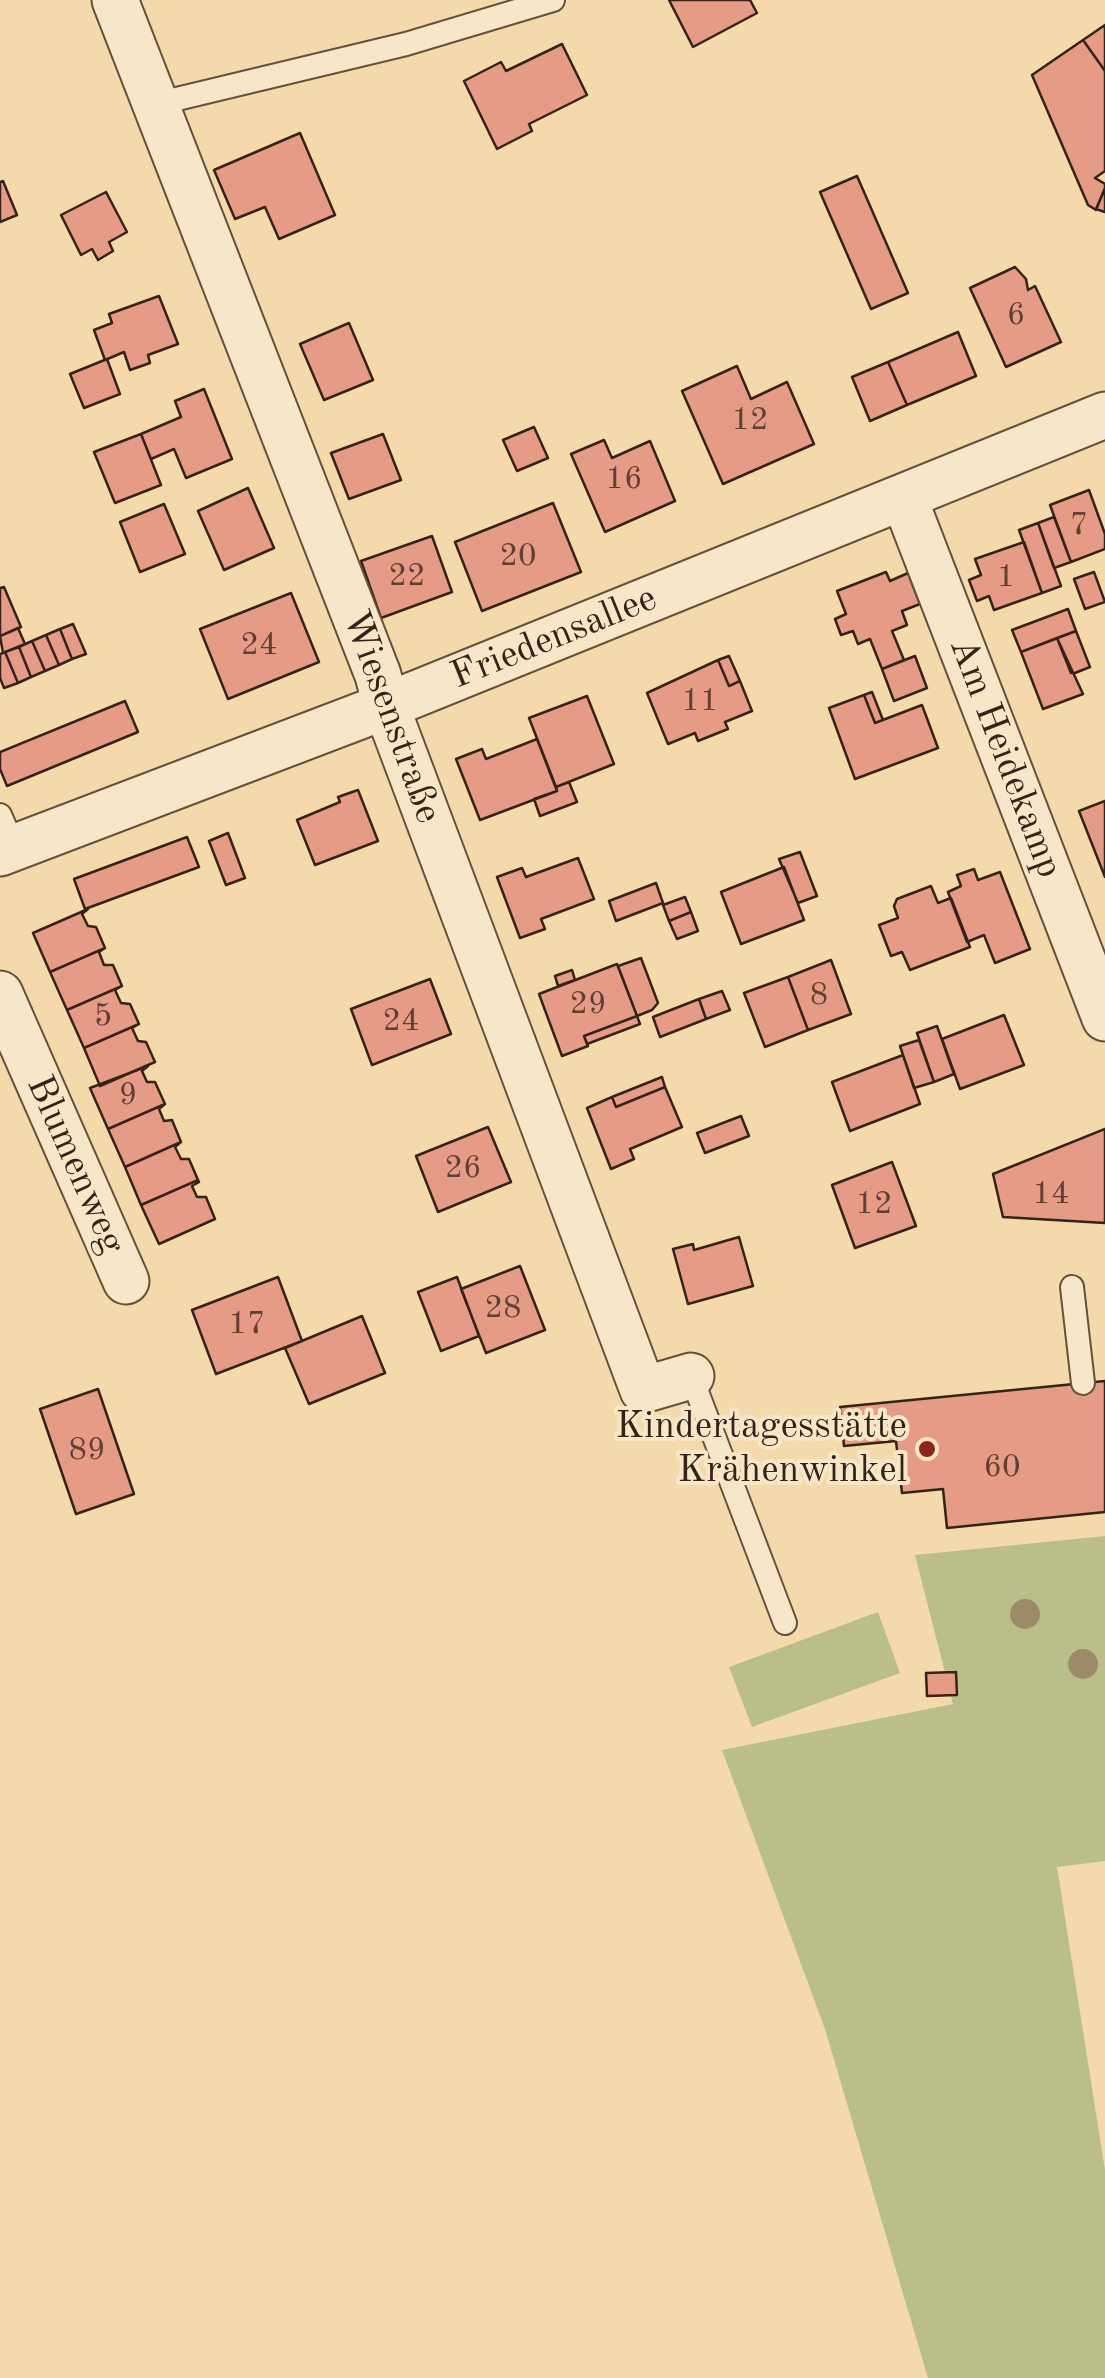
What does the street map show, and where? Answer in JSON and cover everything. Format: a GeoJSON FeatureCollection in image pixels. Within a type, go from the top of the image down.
{"type":"FeatureCollection","features":[{"type":"Feature","properties":{"kind":"street","name":"Wiesenstraße"},"geometry":{"type":"LineString","coordinates":[[115,0],[378,675],[386,706],[643,1390],[690,1376]]}},
{"type":"Feature","properties":{"kind":"street","name":"Friedensallee"},"geometry":{"type":"LineString","coordinates":[[4,838],[386,706],[1105,415]]}},
{"type":"Feature","properties":{"kind":"street","name":"Am Heidekamp"},"geometry":{"type":"LineString","coordinates":[[904,498],[1105,1018]]}},
{"type":"Feature","properties":{"kind":"street","name":"Blumenweg"},"geometry":{"type":"LineString","coordinates":[[0,994],[126,1281]]}},
{"type":"Feature","properties":{"kind":"lane"},"geometry":{"type":"LineString","coordinates":[[156,104],[406,44],[552,0]]}},
{"type":"Feature","properties":{"kind":"lane"},"geometry":{"type":"LineString","coordinates":[[1072,1287],[1083,1383]]}},
{"type":"Feature","properties":{"kind":"lane"},"geometry":{"type":"LineString","coordinates":[[690,1376],[784,1623]]}},
{"type":"Feature","properties":{"kind":"green space"},"geometry":{"type":"Polygon","coordinates":[[[1105,1536],[1105,1861],[1057,1867],[1105,2170],[1105,2378],[928,2378],[825,2029],[722,1750],[953,1704],[915,1555],[1105,1536]]]}},
{"type":"Feature","properties":{"kind":"green space"},"geometry":{"type":"Polygon","coordinates":[[[878,1612],[900,1673],[752,1727],[729,1667],[878,1612]]]}},
{"type":"Feature","properties":{"kind":"building"},"geometry":{"type":"Polygon","coordinates":[[[669,0],[750,0],[757,13],[693,47],[669,0]]]}},
{"type":"Feature","properties":{"kind":"building"},"geometry":{"type":"Polygon","coordinates":[[[1105,25],[1105,71],[1083,40],[1105,25]]]}},
{"type":"Feature","properties":{"kind":"building"},"geometry":{"type":"Polygon","coordinates":[[[1083,40],[1105,71],[1105,171],[1095,178],[1105,188],[1096,210],[1088,205],[1032,75],[1083,40]]]}},
{"type":"Feature","properties":{"kind":"building"},"geometry":{"type":"Polygon","coordinates":[[[562,44],[587,95],[529,124],[532,131],[497,149],[464,81],[501,62],[506,71],[562,44]]]}},
{"type":"Feature","properties":{"kind":"building"},"geometry":{"type":"Polygon","coordinates":[[[300,133],[335,215],[279,239],[265,207],[235,219],[214,170],[300,133]]]}},
{"type":"Feature","properties":{"kind":"building"},"geometry":{"type":"Polygon","coordinates":[[[857,176],[908,293],[871,309],[820,192],[857,176]]]}},
{"type":"Feature","properties":{"kind":"building"},"geometry":{"type":"Polygon","coordinates":[[[3,181],[17,215],[0,222],[0,182],[3,181]]]}},
{"type":"Feature","properties":{"kind":"building"},"geometry":{"type":"Polygon","coordinates":[[[1105,188],[1105,212],[1096,209],[1105,188]]]}},
{"type":"Feature","properties":{"kind":"building"},"geometry":{"type":"Polygon","coordinates":[[[106,192],[127,232],[109,242],[113,251],[98,260],[92,249],[81,255],[61,215],[106,192]]]}},
{"type":"Feature","properties":{"kind":"building"},"geometry":{"type":"Polygon","coordinates":[[[1015,267],[1026,279],[1028,290],[1035,286],[1061,342],[1006,367],[970,288],[1015,267]]]}},
{"type":"Feature","properties":{"kind":"building"},"geometry":{"type":"Polygon","coordinates":[[[159,296],[178,344],[148,355],[150,363],[130,370],[124,352],[105,360],[94,330],[112,323],[109,314],[159,296]]]}},
{"type":"Feature","properties":{"kind":"building"},"geometry":{"type":"Polygon","coordinates":[[[349,323],[373,380],[324,400],[300,344],[349,323]]]}},
{"type":"Feature","properties":{"kind":"building"},"geometry":{"type":"Polygon","coordinates":[[[958,332],[976,376],[907,405],[888,362],[958,332]]]}},
{"type":"Feature","properties":{"kind":"building"},"geometry":{"type":"Polygon","coordinates":[[[107,359],[120,394],[84,408],[70,374],[107,359]]]}},
{"type":"Feature","properties":{"kind":"building"},"geometry":{"type":"Polygon","coordinates":[[[888,362],[907,405],[870,421],[852,377],[888,362]]]}},
{"type":"Feature","properties":{"kind":"building"},"geometry":{"type":"Polygon","coordinates":[[[737,366],[751,399],[787,382],[814,444],[723,484],[682,391],[737,366]]]}},
{"type":"Feature","properties":{"kind":"building"},"geometry":{"type":"Polygon","coordinates":[[[204,389],[232,459],[186,478],[174,449],[151,459],[141,434],[181,417],[175,401],[204,389]]]}},
{"type":"Feature","properties":{"kind":"building"},"geometry":{"type":"Polygon","coordinates":[[[534,427],[548,458],[517,471],[503,440],[534,427]]]}},
{"type":"Feature","properties":{"kind":"building"},"geometry":{"type":"Polygon","coordinates":[[[141,434],[161,485],[115,503],[94,452],[141,434]]]}},
{"type":"Feature","properties":{"kind":"building"},"geometry":{"type":"Polygon","coordinates":[[[383,434],[401,480],[349,499],[331,453],[383,434]]]}},
{"type":"Feature","properties":{"kind":"building"},"geometry":{"type":"Polygon","coordinates":[[[604,440],[612,458],[650,441],[675,501],[605,532],[571,454],[604,440]]]}},
{"type":"Feature","properties":{"kind":"building"},"geometry":{"type":"Polygon","coordinates":[[[248,488],[274,548],[224,570],[198,511],[248,488]]]}},
{"type":"Feature","properties":{"kind":"building"},"geometry":{"type":"Polygon","coordinates":[[[1089,490],[1105,534],[1105,549],[1071,562],[1050,505],[1089,490]]]}},
{"type":"Feature","properties":{"kind":"building"},"geometry":{"type":"Polygon","coordinates":[[[553,503],[581,572],[482,611],[455,542],[553,503]]]}},
{"type":"Feature","properties":{"kind":"building"},"geometry":{"type":"Polygon","coordinates":[[[164,504],[185,554],[140,572],[120,522],[164,504]]]}},
{"type":"Feature","properties":{"kind":"building"},"geometry":{"type":"Polygon","coordinates":[[[1054,517],[1071,562],[1054,568],[1038,523],[1054,517]]]}},
{"type":"Feature","properties":{"kind":"building"},"geometry":{"type":"Polygon","coordinates":[[[1038,523],[1061,586],[1042,593],[1019,530],[1038,523]]]}},
{"type":"Feature","properties":{"kind":"building"},"geometry":{"type":"Polygon","coordinates":[[[432,536],[452,592],[381,618],[361,561],[432,536]]]}},
{"type":"Feature","properties":{"kind":"building"},"geometry":{"type":"Polygon","coordinates":[[[1024,542],[1042,593],[994,610],[989,596],[977,601],[969,580],[981,575],[975,559],[1024,542]]]}},
{"type":"Feature","properties":{"kind":"building"},"geometry":{"type":"Polygon","coordinates":[[[886,572],[890,581],[908,573],[920,604],[902,611],[907,625],[892,631],[904,660],[882,669],[870,639],[858,644],[853,631],[841,635],[835,619],[846,614],[837,591],[886,572]]]}},
{"type":"Feature","properties":{"kind":"building"},"geometry":{"type":"Polygon","coordinates":[[[1094,572],[1105,602],[1085,609],[1074,579],[1094,572]]]}},
{"type":"Feature","properties":{"kind":"building"},"geometry":{"type":"Polygon","coordinates":[[[4,587],[21,627],[0,636],[0,588],[4,587]]]}},
{"type":"Feature","properties":{"kind":"building"},"geometry":{"type":"Polygon","coordinates":[[[291,593],[319,662],[228,699],[200,629],[291,593]]]}},
{"type":"Feature","properties":{"kind":"building"},"geometry":{"type":"Polygon","coordinates":[[[1068,609],[1076,631],[1021,652],[1012,630],[1068,609]]]}},
{"type":"Feature","properties":{"kind":"building"},"geometry":{"type":"Polygon","coordinates":[[[73,624],[86,654],[72,659],[60,629],[73,624]]]}},
{"type":"Feature","properties":{"kind":"building"},"geometry":{"type":"Polygon","coordinates":[[[18,628],[25,644],[3,653],[0,636],[18,628]]]}},
{"type":"Feature","properties":{"kind":"building"},"geometry":{"type":"Polygon","coordinates":[[[60,629],[72,659],[59,665],[46,635],[60,629]]]}},
{"type":"Feature","properties":{"kind":"building"},"geometry":{"type":"Polygon","coordinates":[[[1076,631],[1090,667],[1071,673],[1057,638],[1076,631]]]}},
{"type":"Feature","properties":{"kind":"building"},"geometry":{"type":"Polygon","coordinates":[[[46,635],[59,665],[45,671],[32,641],[46,635]]]}},
{"type":"Feature","properties":{"kind":"building"},"geometry":{"type":"Polygon","coordinates":[[[1057,638],[1083,694],[1043,709],[1021,652],[1057,638]]]}},
{"type":"Feature","properties":{"kind":"building"},"geometry":{"type":"Polygon","coordinates":[[[32,641],[45,671],[31,677],[19,647],[32,641]]]}},
{"type":"Feature","properties":{"kind":"building"},"geometry":{"type":"Polygon","coordinates":[[[19,647],[31,677],[18,683],[5,652],[19,647]]]}},
{"type":"Feature","properties":{"kind":"building"},"geometry":{"type":"Polygon","coordinates":[[[5,652],[18,683],[4,688],[0,654],[5,652]]]}},
{"type":"Feature","properties":{"kind":"building"},"geometry":{"type":"Polygon","coordinates":[[[729,656],[740,681],[729,686],[718,660],[729,656]]]}},
{"type":"Feature","properties":{"kind":"building"},"geometry":{"type":"Polygon","coordinates":[[[915,656],[927,688],[894,701],[882,669],[915,656]]]}},
{"type":"Feature","properties":{"kind":"building"},"geometry":{"type":"Polygon","coordinates":[[[718,660],[729,686],[740,681],[752,711],[725,722],[728,729],[698,741],[695,733],[668,744],[647,693],[718,660]]]}},
{"type":"Feature","properties":{"kind":"building"},"geometry":{"type":"Polygon","coordinates":[[[872,692],[883,720],[875,723],[864,695],[872,692]]]}},
{"type":"Feature","properties":{"kind":"building"},"geometry":{"type":"Polygon","coordinates":[[[864,695],[875,723],[922,705],[938,748],[855,779],[829,708],[864,695]]]}},
{"type":"Feature","properties":{"kind":"building"},"geometry":{"type":"Polygon","coordinates":[[[587,696],[614,764],[556,787],[529,718],[587,696]]]}},
{"type":"Feature","properties":{"kind":"building"},"geometry":{"type":"Polygon","coordinates":[[[125,701],[138,732],[7,786],[0,769],[0,752],[125,701]]]}},
{"type":"Feature","properties":{"kind":"building"},"geometry":{"type":"Polygon","coordinates":[[[537,739],[557,791],[480,820],[456,759],[482,749],[486,759],[537,739]]]}},
{"type":"Feature","properties":{"kind":"building"},"geometry":{"type":"Polygon","coordinates":[[[569,782],[577,802],[540,816],[534,799],[569,782]]]}},
{"type":"Feature","properties":{"kind":"building"},"geometry":{"type":"Polygon","coordinates":[[[358,790],[378,841],[315,865],[297,820],[358,790]]]}},
{"type":"Feature","properties":{"kind":"building"},"geometry":{"type":"Polygon","coordinates":[[[1105,801],[1105,877],[1079,811],[1105,801]]]}},
{"type":"Feature","properties":{"kind":"building"},"geometry":{"type":"Polygon","coordinates":[[[228,833],[245,878],[226,885],[209,841],[228,833]]]}},
{"type":"Feature","properties":{"kind":"building"},"geometry":{"type":"Polygon","coordinates":[[[187,837],[199,867],[85,909],[74,879],[187,837]]]}},
{"type":"Feature","properties":{"kind":"building"},"geometry":{"type":"Polygon","coordinates":[[[800,852],[817,896],[798,903],[779,859],[800,852]]]}},
{"type":"Feature","properties":{"kind":"building"},"geometry":{"type":"Polygon","coordinates":[[[578,858],[594,899],[541,919],[545,929],[520,938],[497,877],[522,868],[526,877],[578,858]]]}},
{"type":"Feature","properties":{"kind":"building"},"geometry":{"type":"Polygon","coordinates":[[[784,867],[804,920],[741,944],[721,892],[784,867]]]}},
{"type":"Feature","properties":{"kind":"building"},"geometry":{"type":"Polygon","coordinates":[[[974,869],[978,880],[1000,872],[1030,949],[995,963],[984,935],[967,942],[948,892],[961,886],[957,875],[974,869]]]}},
{"type":"Feature","properties":{"kind":"building"},"geometry":{"type":"Polygon","coordinates":[[[656,883],[663,903],[616,921],[609,901],[656,883]]]}},
{"type":"Feature","properties":{"kind":"building"},"geometry":{"type":"Polygon","coordinates":[[[931,886],[938,903],[951,898],[970,947],[910,970],[902,952],[891,956],[879,925],[898,918],[894,906],[897,899],[931,886]]]}},
{"type":"Feature","properties":{"kind":"building"},"geometry":{"type":"Polygon","coordinates":[[[685,897],[691,912],[669,921],[663,905],[685,897]]]}},
{"type":"Feature","properties":{"kind":"building"},"geometry":{"type":"Polygon","coordinates":[[[88,909],[82,914],[88,926],[96,927],[105,948],[50,972],[33,933],[88,909]]]}},
{"type":"Feature","properties":{"kind":"building"},"geometry":{"type":"Polygon","coordinates":[[[691,912],[698,931],[677,939],[669,921],[691,912]]]}},
{"type":"Feature","properties":{"kind":"building"},"geometry":{"type":"Polygon","coordinates":[[[105,948],[99,952],[104,965],[113,965],[122,986],[67,1010],[50,972],[105,948]]]}},
{"type":"Feature","properties":{"kind":"building"},"geometry":{"type":"Polygon","coordinates":[[[641,958],[658,1003],[637,1016],[618,966],[641,958]]]}},
{"type":"Feature","properties":{"kind":"building"},"geometry":{"type":"Polygon","coordinates":[[[831,960],[851,1014],[808,1030],[788,977],[831,960]]]}},
{"type":"Feature","properties":{"kind":"building"},"geometry":{"type":"Polygon","coordinates":[[[617,964],[637,1016],[584,1036],[588,1046],[562,1056],[539,994],[617,964]]]}},
{"type":"Feature","properties":{"kind":"building"},"geometry":{"type":"Polygon","coordinates":[[[572,970],[575,980],[558,986],[555,976],[572,970]]]}},
{"type":"Feature","properties":{"kind":"building"},"geometry":{"type":"Polygon","coordinates":[[[788,977],[808,1030],[765,1047],[744,993],[788,977]]]}},
{"type":"Feature","properties":{"kind":"building"},"geometry":{"type":"Polygon","coordinates":[[[430,979],[451,1034],[372,1065],[351,1009],[430,979]]]}},
{"type":"Feature","properties":{"kind":"building"},"geometry":{"type":"Polygon","coordinates":[[[122,986],[115,990],[121,1003],[130,1004],[139,1024],[84,1048],[67,1010],[122,986]]]}},
{"type":"Feature","properties":{"kind":"building"},"geometry":{"type":"Polygon","coordinates":[[[722,991],[730,1010],[706,1019],[699,999],[722,991]]]}},
{"type":"Feature","properties":{"kind":"building"},"geometry":{"type":"Polygon","coordinates":[[[699,999],[706,1019],[660,1037],[653,1017],[699,999]]]}},
{"type":"Feature","properties":{"kind":"building"},"geometry":{"type":"Polygon","coordinates":[[[1004,1015],[1024,1065],[960,1089],[942,1039],[1004,1015]]]}},
{"type":"Feature","properties":{"kind":"building"},"geometry":{"type":"Polygon","coordinates":[[[637,1016],[640,1024],[587,1044],[584,1036],[637,1016]]]}},
{"type":"Feature","properties":{"kind":"building"},"geometry":{"type":"Polygon","coordinates":[[[139,1024],[132,1028],[138,1041],[146,1042],[155,1062],[100,1086],[84,1048],[139,1024]]]}},
{"type":"Feature","properties":{"kind":"building"},"geometry":{"type":"Polygon","coordinates":[[[937,1026],[954,1074],[934,1082],[917,1033],[937,1026]]]}},
{"type":"Feature","properties":{"kind":"building"},"geometry":{"type":"Polygon","coordinates":[[[919,1040],[934,1082],[914,1088],[900,1046],[919,1040]]]}},
{"type":"Feature","properties":{"kind":"building"},"geometry":{"type":"Polygon","coordinates":[[[903,1055],[920,1104],[850,1131],[832,1082],[903,1055]]]}},
{"type":"Feature","properties":{"kind":"building"},"geometry":{"type":"Polygon","coordinates":[[[148,1066],[142,1071],[147,1082],[155,1082],[165,1104],[108,1129],[90,1088],[148,1066]]]}},
{"type":"Feature","properties":{"kind":"building"},"geometry":{"type":"Polygon","coordinates":[[[662,1077],[665,1087],[616,1107],[612,1097],[662,1077]]]}},
{"type":"Feature","properties":{"kind":"building"},"geometry":{"type":"Polygon","coordinates":[[[665,1087],[682,1127],[630,1149],[634,1159],[611,1169],[587,1108],[612,1097],[616,1107],[665,1087]]]}},
{"type":"Feature","properties":{"kind":"building"},"geometry":{"type":"Polygon","coordinates":[[[165,1104],[159,1109],[164,1121],[172,1120],[181,1142],[125,1167],[108,1129],[165,1104]]]}},
{"type":"Feature","properties":{"kind":"building"},"geometry":{"type":"Polygon","coordinates":[[[741,1116],[749,1136],[705,1153],[697,1133],[741,1116]]]}},
{"type":"Feature","properties":{"kind":"building"},"geometry":{"type":"Polygon","coordinates":[[[488,1127],[511,1182],[438,1212],[416,1156],[488,1127]]]}},
{"type":"Feature","properties":{"kind":"building"},"geometry":{"type":"Polygon","coordinates":[[[1105,1129],[1105,1223],[1003,1217],[993,1174],[1105,1129]]]}},
{"type":"Feature","properties":{"kind":"building"},"geometry":{"type":"Polygon","coordinates":[[[181,1142],[175,1147],[181,1159],[189,1159],[198,1180],[141,1205],[125,1167],[181,1142]]]}},
{"type":"Feature","properties":{"kind":"building"},"geometry":{"type":"Polygon","coordinates":[[[892,1162],[916,1226],[855,1248],[832,1185],[892,1162]]]}},
{"type":"Feature","properties":{"kind":"building"},"geometry":{"type":"Polygon","coordinates":[[[198,1180],[192,1186],[197,1197],[206,1197],[215,1219],[159,1244],[141,1205],[198,1180]]]}},
{"type":"Feature","properties":{"kind":"building"},"geometry":{"type":"Polygon","coordinates":[[[739,1237],[753,1286],[688,1304],[673,1249],[693,1244],[694,1250],[739,1237]]]}},
{"type":"Feature","properties":{"kind":"building"},"geometry":{"type":"Polygon","coordinates":[[[520,1266],[545,1330],[486,1353],[461,1289],[520,1266]]]}},
{"type":"Feature","properties":{"kind":"building"},"geometry":{"type":"Polygon","coordinates":[[[278,1277],[302,1341],[216,1374],[192,1310],[278,1277]]]}},
{"type":"Feature","properties":{"kind":"building"},"geometry":{"type":"Polygon","coordinates":[[[457,1277],[479,1336],[441,1351],[418,1292],[457,1277]]]}},
{"type":"Feature","properties":{"kind":"building"},"geometry":{"type":"Polygon","coordinates":[[[362,1316],[385,1373],[309,1404],[285,1348],[362,1316]]]}},
{"type":"Feature","properties":{"kind":"building"},"geometry":{"type":"Polygon","coordinates":[[[1105,1381],[1105,1512],[947,1528],[943,1489],[902,1493],[896,1441],[844,1446],[840,1407],[1105,1381]]]}},
{"type":"Feature","properties":{"kind":"building"},"geometry":{"type":"Polygon","coordinates":[[[98,1389],[134,1494],[76,1514],[40,1409],[98,1389]]]}},
{"type":"Feature","properties":{"kind":"building"},"geometry":{"type":"Polygon","coordinates":[[[956,1672],[957,1695],[927,1696],[926,1673],[956,1672]]]}},
{"type":"Feature","properties":{"kind":"place","name":"Kindertagesstätte Krähenwinkel"},"geometry":{"type":"Point","coordinates":[927,1449]}}]}
